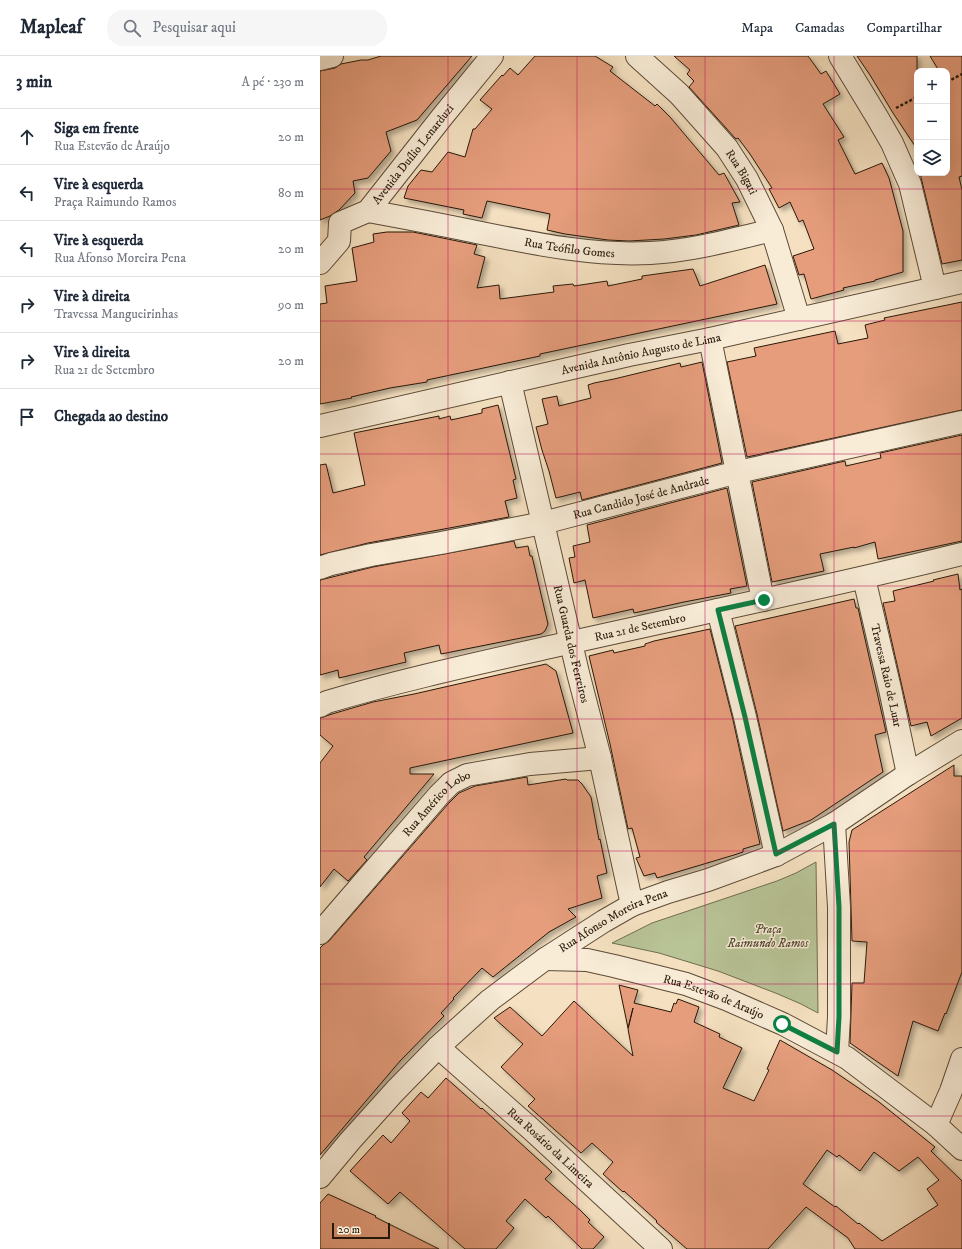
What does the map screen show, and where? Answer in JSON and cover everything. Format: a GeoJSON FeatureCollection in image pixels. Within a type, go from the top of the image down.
{"type":"FeatureCollection","features":[{"type":"Feature","properties":{"kind":"street"},"geometry":{"type":"LineString","coordinates":[[320,59],[332,56]]}},
{"type":"Feature","properties":{"kind":"street","name":"Avenida Duílio Lenarduzi"},"geometry":{"type":"LineString","coordinates":[[320,263],[340,223],[368,211],[442,116],[492,56]]}},
{"type":"Feature","properties":{"kind":"street","name":"Rua Bigati"},"geometry":{"type":"LineString","coordinates":[[636,56],[679,94],[727,148],[747,179],[772,230],[799,319]]}},
{"type":"Feature","properties":{"kind":"street"},"geometry":{"type":"LineString","coordinates":[[840,56],[892,143],[910,184],[935,288]]}},
{"type":"Feature","properties":{"kind":"street","name":"Rua Teófilo Gomes"},"geometry":{"type":"LineString","coordinates":[[368,211],[535,244],[616,253],[650,253],[692,248],[772,230]]}},
{"type":"Feature","properties":{"kind":"street","name":"Avenida Antônio Augusto de Lima"},"geometry":{"type":"LineString","coordinates":[[320,426],[629,355],[710,339],[962,282]]}},
{"type":"Feature","properties":{"kind":"street"},"geometry":{"type":"LineString","coordinates":[[710,339],[764,600]]}},
{"type":"Feature","properties":{"kind":"street","name":"Rua Guarda dos Ferreiros"},"geometry":{"type":"LineString","coordinates":[[510,382],[571,642],[600,758],[632,905]]}},
{"type":"Feature","properties":{"kind":"street","name":"Rua Candido José de Andrade"},"geometry":{"type":"LineString","coordinates":[[320,568],[371,555],[543,523],[738,472],[962,422]]}},
{"type":"Feature","properties":{"kind":"street","name":"Rua 21 de Setembro"},"geometry":{"type":"LineString","coordinates":[[320,706],[328,702],[378,687],[571,642],[864,578],[962,554]]}},
{"type":"Feature","properties":{"kind":"street","name":"Travessa Raio de Luar"},"geometry":{"type":"LineString","coordinates":[[864,578],[908,774]]}},
{"type":"Feature","properties":{"kind":"street"},"geometry":{"type":"LineString","coordinates":[[718,610],[745,717],[776,854]]}},
{"type":"Feature","properties":{"kind":"street","name":"Rua Afonso Moreira Pena"},"geometry":{"type":"LineString","coordinates":[[320,1178],[350,1141],[438,1047],[490,1000],[545,959],[632,905],[708,880],[776,854],[834,824],[908,774],[962,741]]}},
{"type":"Feature","properties":{"kind":"street","name":"Rua Américo Lobo"},"geometry":{"type":"LineString","coordinates":[[320,933],[451,783],[467,775],[522,766],[600,758]]}},
{"type":"Feature","properties":{"kind":"street"},"geometry":{"type":"LineString","coordinates":[[834,824],[839,907],[839,1017],[837,1052]]}},
{"type":"Feature","properties":{"kind":"street","name":"Rua Estevão de Araújo"},"geometry":{"type":"LineString","coordinates":[[545,959],[587,960],[686,984],[726,999],[782,1024],[848,1058],[936,1125],[962,1149]]}},
{"type":"Feature","properties":{"kind":"street","name":"Rua Rosário da Limeira"},"geometry":{"type":"LineString","coordinates":[[438,1047],[531,1128],[662,1249]]}},
{"type":"Feature","properties":{"kind":"street"},"geometry":{"type":"LineString","coordinates":[[936,1125],[951,1091],[962,1059]]}},
{"type":"Feature","properties":{"kind":"path"},"geometry":{"type":"LineString","coordinates":[[950,80],[962,74]]}},
{"type":"Feature","properties":{"kind":"green space","name":"Praça Raimundo Ramos"},"geometry":{"type":"Polygon","coordinates":[[[816,862],[818,1013],[778,994],[718,971],[659,953],[612,943],[652,923],[777,881],[816,862]]]}},
{"type":"Feature","properties":{"kind":"building"},"geometry":{"type":"Polygon","coordinates":[[[381,56],[472,56],[417,120],[386,132],[391,151],[368,178],[353,181],[355,193],[339,210],[320,220],[320,71],[335,68],[341,64],[368,60],[381,56]]]}},
{"type":"Feature","properties":{"kind":"building"},"geometry":{"type":"Polygon","coordinates":[[[535,56],[595,56],[613,67],[610,71],[655,106],[657,104],[670,117],[719,175],[724,173],[740,202],[732,203],[739,225],[696,235],[664,239],[629,241],[608,240],[547,230],[550,214],[487,201],[482,218],[463,214],[464,210],[404,198],[408,186],[421,170],[432,172],[448,152],[465,157],[473,129],[475,129],[492,109],[480,100],[510,68],[518,75],[535,56]]]}},
{"type":"Feature","properties":{"kind":"building"},"geometry":{"type":"Polygon","coordinates":[[[674,56],[808,56],[821,74],[826,71],[840,94],[823,104],[844,137],[838,140],[855,174],[882,163],[889,178],[903,231],[903,272],[875,281],[843,288],[844,290],[811,299],[804,274],[799,275],[793,256],[814,249],[803,220],[799,222],[790,202],[779,208],[769,189],[772,188],[750,154],[738,138],[736,139],[689,87],[694,81],[687,74],[690,70],[674,56]]]}},
{"type":"Feature","properties":{"kind":"building"},"geometry":{"type":"Polygon","coordinates":[[[857,56],[917,56],[917,68],[914,68],[914,144],[893,113],[857,56]]]}},
{"type":"Feature","properties":{"kind":"building"},"geometry":{"type":"Polygon","coordinates":[[[930,56],[962,56],[962,176],[959,177],[962,190],[962,260],[942,264],[921,176],[950,176],[950,68],[937,68],[930,56]]]}},
{"type":"Feature","properties":{"kind":"building"},"geometry":{"type":"Polygon","coordinates":[[[387,232],[413,232],[477,245],[474,254],[485,257],[477,288],[499,285],[500,299],[554,292],[553,286],[573,284],[574,286],[607,281],[608,286],[642,279],[642,276],[693,269],[700,286],[765,265],[777,304],[540,354],[540,356],[427,380],[427,382],[390,388],[351,397],[352,398],[320,404],[320,304],[327,303],[325,286],[357,281],[352,248],[374,242],[373,234],[387,232]]]}},
{"type":"Feature","properties":{"kind":"building"},"geometry":{"type":"Polygon","coordinates":[[[962,302],[962,410],[747,457],[727,362],[756,356],[754,348],[835,331],[838,344],[868,338],[865,325],[885,320],[884,318],[962,302]]]}},
{"type":"Feature","properties":{"kind":"building"},"geometry":{"type":"Polygon","coordinates":[[[702,362],[722,463],[582,500],[580,492],[556,498],[536,427],[548,424],[542,399],[557,396],[559,406],[591,398],[588,385],[594,383],[680,363],[681,367],[702,362]]]}},
{"type":"Feature","properties":{"kind":"building"},"geometry":{"type":"Polygon","coordinates":[[[498,405],[516,479],[513,480],[517,498],[505,501],[509,517],[368,543],[320,555],[320,465],[326,464],[333,493],[365,485],[354,433],[439,416],[439,419],[450,416],[451,420],[482,413],[482,409],[498,405]]]}},
{"type":"Feature","properties":{"kind":"building"},"geometry":{"type":"Polygon","coordinates":[[[962,435],[962,541],[878,559],[875,542],[854,548],[820,554],[824,571],[772,582],[752,482],[845,461],[846,466],[881,458],[880,453],[962,435]]]}},
{"type":"Feature","properties":{"kind":"building"},"geometry":{"type":"Polygon","coordinates":[[[727,488],[747,586],[730,589],[731,593],[634,613],[633,609],[593,618],[585,580],[574,583],[569,558],[575,557],[573,546],[590,542],[587,525],[727,488]]]}},
{"type":"Feature","properties":{"kind":"building"},"geometry":{"type":"Polygon","coordinates":[[[514,541],[516,548],[528,546],[530,556],[532,556],[548,624],[545,631],[541,634],[441,654],[439,645],[404,653],[406,662],[339,678],[338,670],[320,675],[320,580],[373,567],[514,541]]]}},
{"type":"Feature","properties":{"kind":"building"},"geometry":{"type":"Polygon","coordinates":[[[958,574],[960,590],[962,589],[962,718],[931,736],[927,722],[911,726],[883,603],[895,601],[893,591],[958,574]]]}},
{"type":"Feature","properties":{"kind":"building"},"geometry":{"type":"Polygon","coordinates":[[[854,599],[856,608],[858,608],[886,732],[875,735],[883,772],[811,820],[783,831],[757,714],[735,626],[854,599]]]}},
{"type":"Feature","properties":{"kind":"building"},"geometry":{"type":"Polygon","coordinates":[[[710,629],[733,720],[760,844],[743,849],[743,852],[734,855],[657,878],[655,873],[644,876],[636,858],[640,857],[632,828],[628,829],[589,656],[613,650],[614,653],[645,646],[645,644],[654,641],[710,629]]]}},
{"type":"Feature","properties":{"kind":"building"},"geometry":{"type":"Polygon","coordinates":[[[546,664],[556,671],[573,733],[410,768],[410,774],[434,774],[364,857],[367,860],[348,881],[334,869],[320,887],[320,763],[333,746],[320,735],[320,718],[373,702],[546,664]]]}},
{"type":"Feature","properties":{"kind":"building"},"geometry":{"type":"Polygon","coordinates":[[[954,765],[954,776],[962,776],[962,972],[938,1031],[913,1021],[898,1076],[850,1043],[852,983],[864,983],[867,942],[852,941],[849,842],[852,830],[954,765]]]}},
{"type":"Feature","properties":{"kind":"building"},"geometry":{"type":"Polygon","coordinates":[[[527,777],[528,785],[566,779],[578,780],[591,797],[607,873],[597,876],[602,898],[568,909],[576,917],[549,932],[493,977],[482,968],[453,998],[454,999],[441,1013],[444,1016],[400,1061],[320,1155],[320,948],[329,941],[459,793],[475,786],[527,777]]]}},
{"type":"Feature","properties":{"kind":"building"},"geometry":{"type":"Polygon","coordinates":[[[619,985],[638,990],[634,1003],[671,1012],[674,1003],[676,1004],[678,999],[699,1007],[694,1022],[720,1034],[719,1037],[742,1048],[723,1088],[754,1101],[769,1070],[767,1069],[780,1040],[832,1070],[879,1102],[935,1147],[931,1151],[962,1181],[962,1249],[855,1249],[848,1238],[806,1207],[768,1249],[687,1249],[624,1191],[623,1192],[603,1174],[613,1162],[592,1143],[581,1153],[528,1106],[535,1099],[501,1067],[523,1044],[494,1018],[510,1007],[542,1036],[574,1001],[633,1056],[628,1029],[633,1008],[628,1028],[619,985]],[[827,1150],[803,1184],[835,1207],[836,1206],[882,1241],[938,1205],[927,1189],[939,1180],[918,1157],[899,1171],[874,1152],[860,1171],[839,1155],[837,1157],[827,1150]]]}},
{"type":"Feature","properties":{"kind":"building"},"geometry":{"type":"Polygon","coordinates":[[[446,1078],[481,1109],[482,1108],[552,1172],[545,1179],[580,1210],[590,1220],[588,1222],[604,1237],[593,1249],[582,1249],[548,1216],[546,1218],[525,1199],[506,1221],[514,1228],[496,1249],[465,1249],[400,1192],[388,1204],[350,1171],[383,1135],[391,1143],[410,1121],[402,1113],[421,1092],[428,1098],[446,1078]]]}},
{"type":"Feature","properties":{"kind":"building"},"geometry":{"type":"Polygon","coordinates":[[[328,1194],[376,1216],[375,1217],[439,1249],[320,1249],[320,1203],[328,1194]]]}},
{"type":"Feature","properties":{"kind":"route"},"geometry":{"type":"LineString","coordinates":[[764,600],[718,610],[745,717],[776,854],[834,824],[839,907],[839,1017],[837,1052],[782,1024]]}}]}
